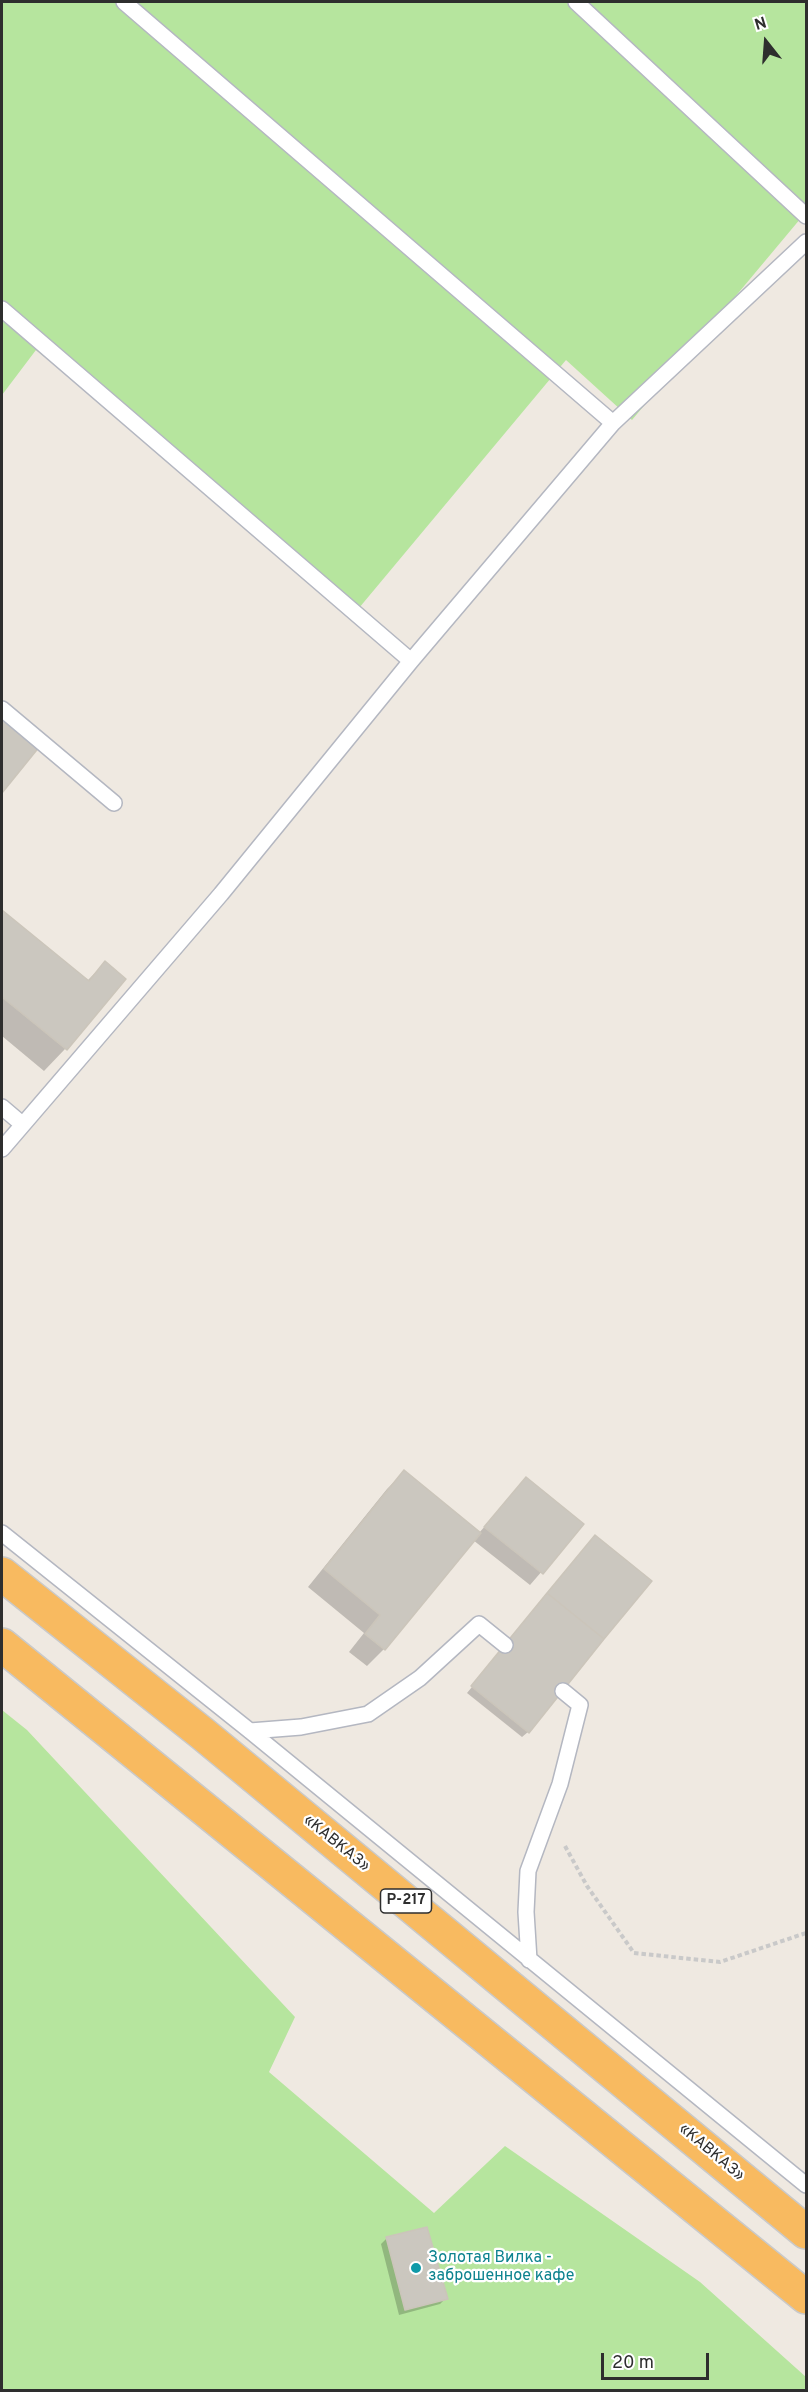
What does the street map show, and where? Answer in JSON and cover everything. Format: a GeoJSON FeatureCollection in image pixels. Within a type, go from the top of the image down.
{"type":"FeatureCollection","features":[{"type":"Feature","properties":{"kind":"highway","name":"«КАВКАЗ»"},"geometry":{"type":"LineString","coordinates":[[2,1574],[202,1734],[807,2232]]}},
{"type":"Feature","properties":{"kind":"highway"},"geometry":{"type":"LineString","coordinates":[[2,1645],[807,2297]]}},
{"type":"Feature","properties":{"kind":"lane"},"geometry":{"type":"LineString","coordinates":[[124,2],[613,423]]}},
{"type":"Feature","properties":{"kind":"lane"},"geometry":{"type":"LineString","coordinates":[[576,2],[807,216]]}},
{"type":"Feature","properties":{"kind":"lane"},"geometry":{"type":"LineString","coordinates":[[2,1149],[221,894],[411,661],[613,423],[807,243]]}},
{"type":"Feature","properties":{"kind":"lane"},"geometry":{"type":"LineString","coordinates":[[2,309],[411,661]]}},
{"type":"Feature","properties":{"kind":"lane"},"geometry":{"type":"LineString","coordinates":[[2,709],[114,803]]}},
{"type":"Feature","properties":{"kind":"lane"},"geometry":{"type":"LineString","coordinates":[[2,1107],[22,1124]]}},
{"type":"Feature","properties":{"kind":"lane"},"geometry":{"type":"LineString","coordinates":[[2,1533],[250,1731],[807,2184]]}},
{"type":"Feature","properties":{"kind":"lane"},"geometry":{"type":"LineString","coordinates":[[250,1731],[301,1727],[368,1714],[420,1678],[479,1624],[505,1645]]}},
{"type":"Feature","properties":{"kind":"lane"},"geometry":{"type":"LineString","coordinates":[[529,1960],[526,1912],[528,1871],[560,1784],[580,1705],[563,1691]]}},
{"type":"Feature","properties":{"kind":"path"},"geometry":{"type":"LineString","coordinates":[[548,1814],[587,1886],[633,1953],[720,1962],[807,1933]]}},
{"type":"Feature","properties":{"kind":"green space"},"geometry":{"type":"Polygon","coordinates":[[[2,2],[806,2],[806,212],[632,420],[566,360],[359,608],[36,350],[2,395],[2,2]]]}},
{"type":"Feature","properties":{"kind":"green space"},"geometry":{"type":"Polygon","coordinates":[[[2,1710],[27,1730],[295,2017],[269,2072],[434,2213],[505,2146],[700,2282],[806,2377],[806,2390],[2,2390],[2,1710]]]}},
{"type":"Feature","properties":{"kind":"building"},"geometry":{"type":"Polygon","coordinates":[[[2,716],[40,746],[2,793],[2,716]]]}},
{"type":"Feature","properties":{"kind":"building"},"geometry":{"type":"Polygon","coordinates":[[[2,910],[89,981],[105,961],[126,979],[67,1050],[2,997],[2,910]]]}},
{"type":"Feature","properties":{"kind":"building"},"geometry":{"type":"Polygon","coordinates":[[[404,1470],[481,1533],[385,1650],[365,1634],[380,1615],[324,1569],[404,1470]]]}},
{"type":"Feature","properties":{"kind":"building"},"geometry":{"type":"Polygon","coordinates":[[[526,1477],[584,1524],[543,1574],[484,1527],[526,1477]]]}},
{"type":"Feature","properties":{"kind":"building"},"geometry":{"type":"Polygon","coordinates":[[[595,1535],[652,1581],[604,1639],[547,1593],[595,1535]]]}},
{"type":"Feature","properties":{"kind":"building"},"geometry":{"type":"Polygon","coordinates":[[[547,1593],[604,1639],[529,1733],[471,1686],[547,1593]]]}},
{"type":"Feature","properties":{"kind":"building","name":"Золотая Вилка - заброшенное кафе"},"geometry":{"type":"Polygon","coordinates":[[[427,2227],[448,2299],[405,2310],[386,2237],[427,2227]]]}},
{"type":"Feature","properties":{"kind":"place","name":"Золотая Вилка - заброшенное кафе"},"geometry":{"type":"Point","coordinates":[416,2268]}}]}
